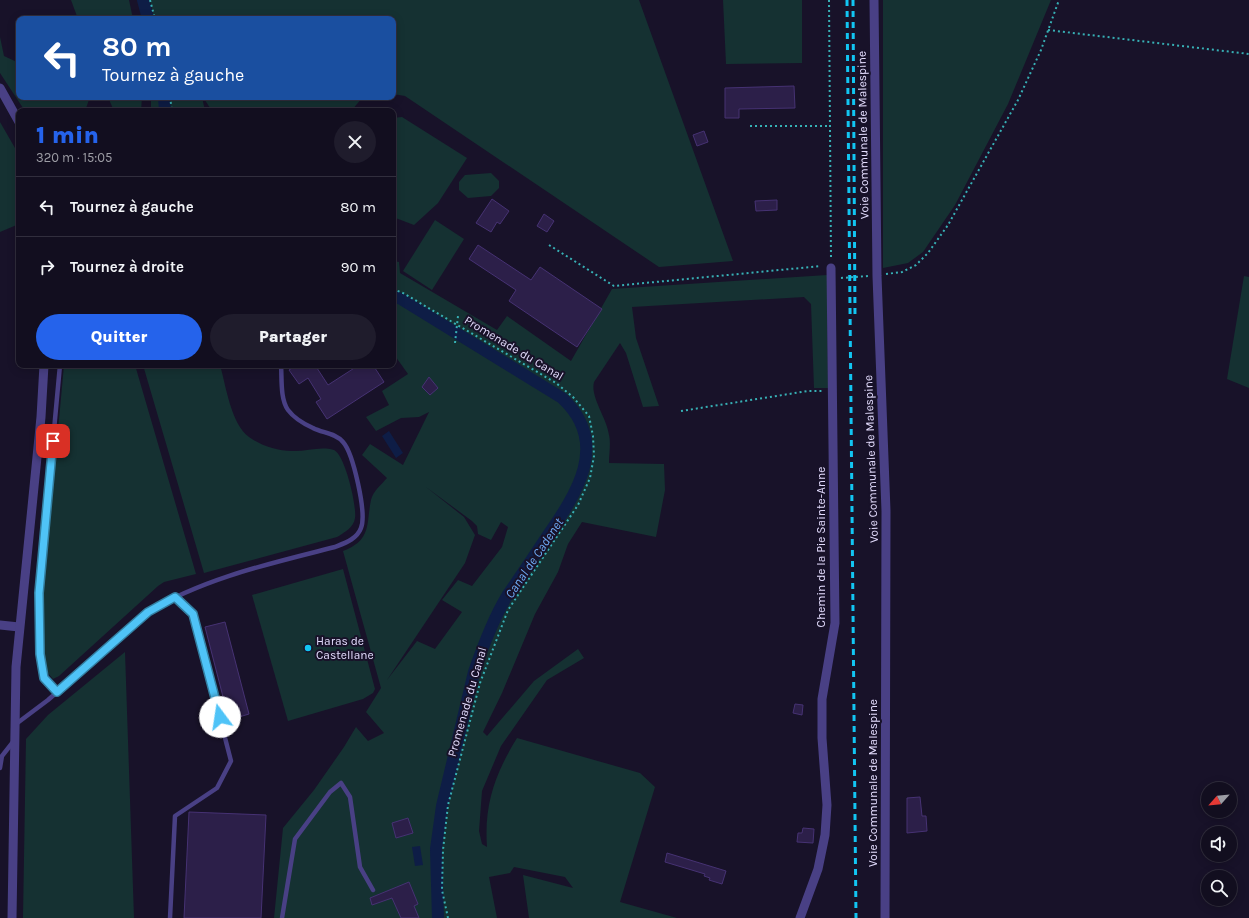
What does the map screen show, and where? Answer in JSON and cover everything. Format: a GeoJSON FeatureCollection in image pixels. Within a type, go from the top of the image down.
{"type":"FeatureCollection","features":[{"type":"Feature","properties":{"kind":"street","name":"Voie Communale de Malespine"},"geometry":{"type":"LineString","coordinates":[[874,0],[877,276],[886,511],[884,918]]}},
{"type":"Feature","properties":{"kind":"street"},"geometry":{"type":"LineString","coordinates":[[0,88],[16,117]]}},
{"type":"Feature","properties":{"kind":"street","name":"Chemin de la Pie Sainte-Anne"},"geometry":{"type":"LineString","coordinates":[[800,918],[818,869],[826,827],[827,805],[822,738],[822,699],[835,623],[831,268]]}},
{"type":"Feature","properties":{"kind":"street"},"geometry":{"type":"LineString","coordinates":[[12,918],[16,667],[41,417],[44,368]]}},
{"type":"Feature","properties":{"kind":"street"},"geometry":{"type":"LineString","coordinates":[[0,625],[19,627]]}},
{"type":"Feature","properties":{"kind":"lane"},"geometry":{"type":"LineString","coordinates":[[57,692],[44,678],[40,654],[39,593],[60,368]]}},
{"type":"Feature","properties":{"kind":"lane"},"geometry":{"type":"LineString","coordinates":[[14,725],[57,692],[148,612],[175,597],[219,579],[335,547],[352,539],[362,528],[363,517],[361,496],[348,450],[343,441],[329,433],[313,428],[296,418],[287,409],[283,397],[281,368]]}},
{"type":"Feature","properties":{"kind":"lane"},"geometry":{"type":"LineString","coordinates":[[170,918],[175,816],[217,788],[231,761],[193,614],[175,597]]}},
{"type":"Feature","properties":{"kind":"lane"},"geometry":{"type":"LineString","coordinates":[[0,768],[2,756],[14,740]]}},
{"type":"Feature","properties":{"kind":"lane"},"geometry":{"type":"LineString","coordinates":[[282,918],[295,839],[330,792],[341,783],[350,798],[360,867],[373,890]]}},
{"type":"Feature","properties":{"kind":"path"},"geometry":{"type":"LineString","coordinates":[[150,0],[154,16]]}},
{"type":"Feature","properties":{"kind":"path"},"geometry":{"type":"LineString","coordinates":[[829,0],[831,268]]}},
{"type":"Feature","properties":{"kind":"path"},"geometry":{"type":"LineString","coordinates":[[549,244],[614,286],[817,265],[831,268],[841,279],[902,272],[916,265],[928,253],[948,225],[1018,100],[1042,50],[1059,0]]}},
{"type":"Feature","properties":{"kind":"path"},"geometry":{"type":"LineString","coordinates":[[1048,30],[1249,54]]}},
{"type":"Feature","properties":{"kind":"path"},"geometry":{"type":"LineString","coordinates":[[750,126],[830,126]]}},
{"type":"Feature","properties":{"kind":"path","name":"Promenade du Canal"},"geometry":{"type":"LineString","coordinates":[[396,291],[556,383],[573,397],[589,416],[593,436],[594,456],[590,478],[578,505],[508,610],[480,684],[448,805],[443,850],[442,890],[448,918]]}},
{"type":"Feature","properties":{"kind":"path"},"geometry":{"type":"LineString","coordinates":[[455,343],[458,316]]}},
{"type":"Feature","properties":{"kind":"path"},"geometry":{"type":"LineString","coordinates":[[681,411],[808,391],[824,391],[832,395]]}},
{"type":"Feature","properties":{"kind":"green space"},"geometry":{"type":"Polygon","coordinates":[[[71,0],[129,0],[132,16],[77,16],[71,0]]]}},
{"type":"Feature","properties":{"kind":"green space"},"geometry":{"type":"Polygon","coordinates":[[[150,0],[639,0],[733,261],[659,267],[405,96],[396,94],[396,16],[153,16],[150,0]]]}},
{"type":"Feature","properties":{"kind":"green space"},"geometry":{"type":"Polygon","coordinates":[[[723,0],[802,0],[802,63],[726,64],[723,0]]]}},
{"type":"Feature","properties":{"kind":"green space"},"geometry":{"type":"Polygon","coordinates":[[[883,0],[1051,0],[1008,104],[955,205],[923,252],[908,263],[883,268],[883,0]]]}},
{"type":"Feature","properties":{"kind":"green space"},"geometry":{"type":"Polygon","coordinates":[[[0,37],[4,56],[16,62],[16,97],[0,73],[0,37]]]}},
{"type":"Feature","properties":{"kind":"green space"},"geometry":{"type":"Polygon","coordinates":[[[18,100],[89,100],[86,108],[23,108],[18,100]]]}},
{"type":"Feature","properties":{"kind":"green space"},"geometry":{"type":"Polygon","coordinates":[[[109,100],[142,100],[141,108],[113,108],[109,100]]]}},
{"type":"Feature","properties":{"kind":"green space"},"geometry":{"type":"Polygon","coordinates":[[[151,100],[203,100],[204,108],[151,108],[151,100]]]}},
{"type":"Feature","properties":{"kind":"green space"},"geometry":{"type":"Polygon","coordinates":[[[205,100],[360,100],[354,108],[210,108],[205,100]]]}},
{"type":"Feature","properties":{"kind":"green space"},"geometry":{"type":"Polygon","coordinates":[[[402,117],[467,158],[438,203],[414,225],[396,218],[396,118],[402,117]]]}},
{"type":"Feature","properties":{"kind":"green space"},"geometry":{"type":"Polygon","coordinates":[[[0,122],[16,150],[16,225],[0,232],[0,122]]]}},
{"type":"Feature","properties":{"kind":"green space"},"geometry":{"type":"Polygon","coordinates":[[[491,173],[499,181],[499,188],[491,196],[468,198],[459,190],[459,182],[465,175],[491,173]]]}},
{"type":"Feature","properties":{"kind":"green space"},"geometry":{"type":"Polygon","coordinates":[[[435,220],[464,239],[432,290],[403,271],[435,220]]]}},
{"type":"Feature","properties":{"kind":"green space"},"geometry":{"type":"Polygon","coordinates":[[[396,262],[399,262],[400,273],[497,330],[507,316],[571,361],[612,289],[827,275],[828,388],[814,388],[811,304],[804,297],[632,307],[636,338],[659,406],[643,407],[626,353],[620,343],[594,382],[593,388],[596,401],[608,428],[610,445],[609,463],[664,464],[665,490],[656,537],[582,522],[568,544],[558,572],[535,614],[502,693],[483,732],[487,736],[534,681],[578,649],[584,658],[547,680],[501,746],[482,791],[479,831],[482,844],[487,847],[487,817],[489,803],[497,777],[517,738],[640,773],[655,787],[620,902],[677,918],[529,918],[523,875],[573,888],[565,877],[514,867],[510,873],[489,877],[497,918],[274,918],[283,828],[314,790],[356,727],[368,741],[384,733],[366,712],[381,688],[343,551],[359,542],[363,536],[368,524],[372,497],[387,478],[362,455],[370,444],[403,465],[429,412],[419,417],[401,418],[376,431],[366,417],[389,405],[382,391],[408,374],[396,357],[396,262]],[[426,487],[464,517],[475,535],[465,563],[387,680],[417,641],[435,649],[462,612],[442,600],[458,580],[472,586],[502,547],[508,527],[501,522],[491,540],[478,534],[477,526],[426,487]]]}},
{"type":"Feature","properties":{"kind":"green space"},"geometry":{"type":"Polygon","coordinates":[[[1244,276],[1249,277],[1249,388],[1227,379],[1244,276]]]}},
{"type":"Feature","properties":{"kind":"green space"},"geometry":{"type":"Polygon","coordinates":[[[64,368],[136,368],[196,574],[164,582],[158,586],[59,676],[53,679],[47,672],[44,661],[43,595],[64,368]]]}},
{"type":"Feature","properties":{"kind":"green space"},"geometry":{"type":"Polygon","coordinates":[[[144,368],[221,368],[233,414],[243,431],[249,437],[265,446],[289,451],[324,448],[334,450],[342,461],[349,481],[354,503],[355,518],[353,524],[346,532],[337,537],[204,573],[144,368]]]}},
{"type":"Feature","properties":{"kind":"green space"},"geometry":{"type":"Polygon","coordinates":[[[343,569],[375,689],[373,693],[363,699],[288,721],[252,595],[343,569]]]}},
{"type":"Feature","properties":{"kind":"green space"},"geometry":{"type":"Polygon","coordinates":[[[125,652],[134,918],[23,918],[26,739],[48,715],[125,652]]]}},
{"type":"Feature","properties":{"kind":"water"},"geometry":{"type":"Polygon","coordinates":[[[389,431],[403,453],[396,458],[382,436],[389,431]]]}},
{"type":"Feature","properties":{"kind":"water"},"geometry":{"type":"Polygon","coordinates":[[[420,846],[423,865],[415,866],[412,847],[420,846]]]}},
{"type":"Feature","properties":{"kind":"building"},"geometry":{"type":"Polygon","coordinates":[[[794,86],[795,108],[739,109],[739,118],[725,118],[725,88],[794,86]]]}},
{"type":"Feature","properties":{"kind":"building"},"geometry":{"type":"Polygon","coordinates":[[[704,131],[708,142],[697,146],[693,135],[704,131]]]}},
{"type":"Feature","properties":{"kind":"building"},"geometry":{"type":"Polygon","coordinates":[[[492,199],[509,211],[500,224],[497,222],[491,232],[476,223],[492,199]]]}},
{"type":"Feature","properties":{"kind":"building"},"geometry":{"type":"Polygon","coordinates":[[[777,200],[777,210],[756,211],[755,201],[777,200]]]}},
{"type":"Feature","properties":{"kind":"building"},"geometry":{"type":"Polygon","coordinates":[[[544,214],[554,221],[547,232],[537,226],[544,214]]]}},
{"type":"Feature","properties":{"kind":"building"},"geometry":{"type":"Polygon","coordinates":[[[478,245],[531,280],[540,267],[602,309],[577,347],[509,301],[516,290],[469,259],[478,245]]]}},
{"type":"Feature","properties":{"kind":"building"},"geometry":{"type":"Polygon","coordinates":[[[292,368],[317,368],[328,385],[354,368],[375,368],[384,382],[327,419],[316,402],[321,399],[308,378],[299,384],[289,370],[292,368]]]}},
{"type":"Feature","properties":{"kind":"building"},"geometry":{"type":"Polygon","coordinates":[[[429,377],[438,388],[430,395],[422,387],[429,377]]]}},
{"type":"Feature","properties":{"kind":"building"},"geometry":{"type":"Polygon","coordinates":[[[225,622],[249,714],[229,720],[205,627],[225,622]]]}},
{"type":"Feature","properties":{"kind":"building"},"geometry":{"type":"Polygon","coordinates":[[[795,704],[803,705],[802,715],[793,713],[795,704]]]}},
{"type":"Feature","properties":{"kind":"building"},"geometry":{"type":"Polygon","coordinates":[[[920,797],[922,816],[926,816],[927,831],[907,833],[907,798],[920,797]]]}},
{"type":"Feature","properties":{"kind":"building"},"geometry":{"type":"Polygon","coordinates":[[[189,812],[266,815],[261,918],[184,918],[189,812]]]}},
{"type":"Feature","properties":{"kind":"building"},"geometry":{"type":"Polygon","coordinates":[[[408,818],[413,833],[396,838],[392,823],[408,818]]]}},
{"type":"Feature","properties":{"kind":"building"},"geometry":{"type":"Polygon","coordinates":[[[803,828],[814,829],[813,843],[797,842],[798,833],[802,833],[803,828]]]}},
{"type":"Feature","properties":{"kind":"building"},"geometry":{"type":"Polygon","coordinates":[[[667,853],[726,871],[722,884],[709,880],[710,878],[704,876],[705,874],[665,862],[667,853]]]}},
{"type":"Feature","properties":{"kind":"building"},"geometry":{"type":"Polygon","coordinates":[[[409,882],[418,904],[414,906],[419,918],[401,918],[392,898],[372,905],[370,898],[409,882]]]}},
{"type":"Feature","properties":{"kind":"waterway","name":"Canal de Cadenet"},"geometry":{"type":"LineString","coordinates":[[143,0],[147,16]]}},
{"type":"Feature","properties":{"kind":"waterway","name":"Canal de Cadenet"},"geometry":{"type":"LineString","coordinates":[[164,100],[165,108]]}},
{"type":"Feature","properties":{"kind":"waterway","name":"Canal de Cadenet"},"geometry":{"type":"LineString","coordinates":[[396,297],[562,398],[577,415],[584,433],[586,451],[584,469],[577,487],[568,504],[507,596],[497,614],[474,672],[442,806],[436,849],[438,918]]}},
{"type":"Feature","properties":{"kind":"railway"},"geometry":{"type":"LineString","coordinates":[[847,0],[856,918]]}},
{"type":"Feature","properties":{"kind":"railway"},"geometry":{"type":"LineString","coordinates":[[853,0],[855,318]]}},
{"type":"Feature","properties":{"kind":"place","name":"Haras de Castellane"},"geometry":{"type":"Point","coordinates":[308,648]}},
{"type":"Feature","properties":{"kind":"route"},"geometry":{"type":"LineString","coordinates":[[53,441],[39,593],[40,654],[44,678],[57,692],[148,612],[175,597],[193,614],[220,717]]}}]}
